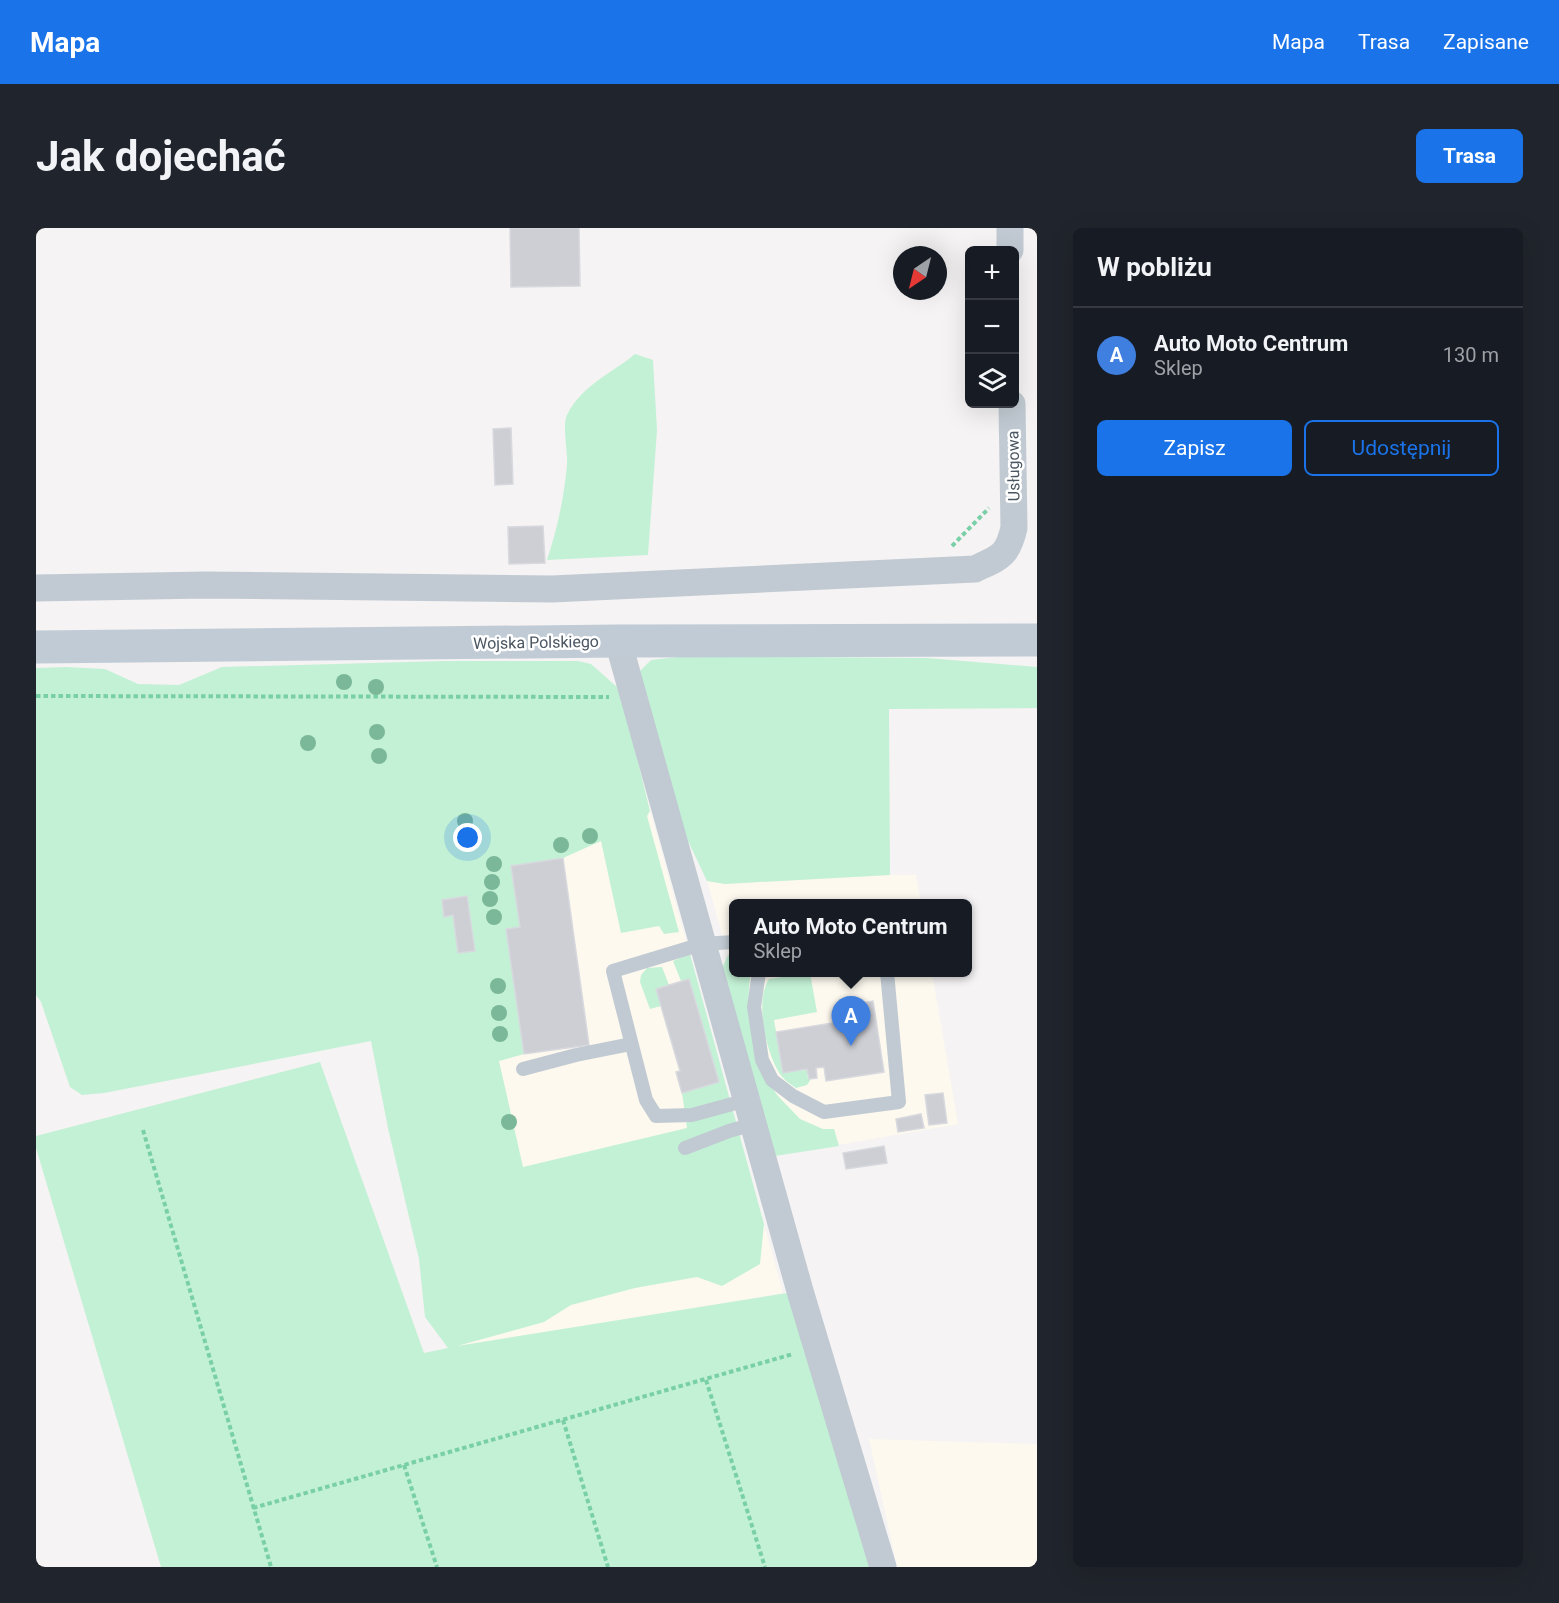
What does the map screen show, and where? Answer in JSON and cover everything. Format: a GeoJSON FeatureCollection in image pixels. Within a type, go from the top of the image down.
{"type":"FeatureCollection","features":[{"type":"Feature","properties":{"kind":"main road","name":"Wojska Polskiego"},"geometry":{"type":"LineString","coordinates":[[36,647],[618,641],[1037,640]]}},
{"type":"Feature","properties":{"kind":"street"},"geometry":{"type":"LineString","coordinates":[[1010,228],[1010,246]]}},
{"type":"Feature","properties":{"kind":"street","name":"Usługowa"},"geometry":{"type":"LineString","coordinates":[[36,588],[206,585],[552,589],[975,569],[1003,555],[1014,528],[1012,408]]}},
{"type":"Feature","properties":{"kind":"street"},"geometry":{"type":"LineString","coordinates":[[618,641],[817,1347],[883,1567]]}},
{"type":"Feature","properties":{"kind":"lane"},"geometry":{"type":"LineString","coordinates":[[729,942],[702,944],[613,970],[646,1100],[656,1116],[751,1112]]}},
{"type":"Feature","properties":{"kind":"lane"},"geometry":{"type":"LineString","coordinates":[[758,977],[754,1007],[762,1060],[772,1080],[793,1096],[824,1112],[899,1102],[887,977]]}},
{"type":"Feature","properties":{"kind":"lane"},"geometry":{"type":"LineString","coordinates":[[523,1069],[631,1044]]}},
{"type":"Feature","properties":{"kind":"lane"},"geometry":{"type":"LineString","coordinates":[[685,1148],[729,1131],[751,1112]]}},
{"type":"Feature","properties":{"kind":"path"},"geometry":{"type":"LineString","coordinates":[[949,549],[992,506]]}},
{"type":"Feature","properties":{"kind":"path"},"geometry":{"type":"LineString","coordinates":[[36,696],[633,697]]}},
{"type":"Feature","properties":{"kind":"path"},"geometry":{"type":"LineString","coordinates":[[143,1130],[271,1567]]}},
{"type":"Feature","properties":{"kind":"path"},"geometry":{"type":"LineString","coordinates":[[254,1508],[817,1347]]}},
{"type":"Feature","properties":{"kind":"path"},"geometry":{"type":"LineString","coordinates":[[706,1380],[765,1567]]}},
{"type":"Feature","properties":{"kind":"path"},"geometry":{"type":"LineString","coordinates":[[563,1420],[608,1567]]}},
{"type":"Feature","properties":{"kind":"path"},"geometry":{"type":"LineString","coordinates":[[404,1465],[437,1567]]}},
{"type":"Feature","properties":{"kind":"shaded area"},"geometry":{"type":"Polygon","coordinates":[[[621,704],[783,1293],[449,1348],[306,709],[621,704]]]}},
{"type":"Feature","properties":{"kind":"shaded area"},"geometry":{"type":"Polygon","coordinates":[[[916,875],[920,899],[729,899],[729,977],[933,977],[958,1124],[775,1156],[721,970],[728,955],[707,881],[725,884],[916,875]]]}},
{"type":"Feature","properties":{"kind":"shaded area"},"geometry":{"type":"Polygon","coordinates":[[[869,1439],[1037,1444],[1037,1567],[897,1567],[869,1439]]]}},
{"type":"Feature","properties":{"kind":"green space"},"geometry":{"type":"Polygon","coordinates":[[[635,354],[653,360],[657,430],[648,555],[547,560],[564,490],[567,465],[565,425],[567,415],[580,396],[635,354]]]}},
{"type":"Feature","properties":{"kind":"green space"},"geometry":{"type":"Polygon","coordinates":[[[686,656],[927,658],[1037,667],[1037,708],[889,709],[890,875],[725,884],[707,881],[672,807],[640,671],[651,660],[686,656]]]}},
{"type":"Feature","properties":{"kind":"green space"},"geometry":{"type":"Polygon","coordinates":[[[444,661],[578,661],[591,664],[617,687],[624,705],[650,811],[647,816],[679,932],[664,934],[659,926],[621,933],[601,841],[563,858],[511,866],[520,927],[506,929],[524,1054],[499,1061],[523,1167],[687,1128],[682,1093],[719,1082],[689,979],[681,981],[673,961],[690,954],[764,1224],[760,1264],[722,1286],[697,1277],[635,1288],[571,1305],[544,1322],[457,1346],[800,1291],[880,1567],[161,1567],[36,1148],[36,1136],[320,1062],[424,1353],[448,1348],[425,1317],[419,1259],[388,1128],[371,1041],[104,1093],[82,1095],[70,1087],[41,1002],[36,995],[36,668],[105,669],[138,684],[179,685],[222,667],[444,661]]]}},
{"type":"Feature","properties":{"kind":"green space"},"geometry":{"type":"Polygon","coordinates":[[[728,955],[729,977],[750,977],[748,1003],[764,1077],[800,1119],[823,1129],[834,1129],[839,1146],[775,1156],[721,970],[728,955]]]}},
{"type":"Feature","properties":{"kind":"green space"},"geometry":{"type":"Polygon","coordinates":[[[662,967],[669,985],[656,989],[661,1006],[650,1009],[640,982],[641,975],[647,968],[662,967]]]}},
{"type":"Feature","properties":{"kind":"green space"},"geometry":{"type":"Polygon","coordinates":[[[811,977],[817,1012],[774,1020],[783,1072],[807,1070],[808,1079],[811,1079],[807,1085],[796,1088],[788,1082],[777,1069],[769,1049],[762,1011],[765,988],[769,979],[811,977]]]}},
{"type":"Feature","properties":{"kind":"building"},"geometry":{"type":"Polygon","coordinates":[[[510,228],[579,228],[580,286],[511,287],[510,228]]]}},
{"type":"Feature","properties":{"kind":"building"},"geometry":{"type":"Polygon","coordinates":[[[511,428],[513,484],[495,485],[493,429],[511,428]]]}},
{"type":"Feature","properties":{"kind":"building"},"geometry":{"type":"Polygon","coordinates":[[[543,526],[545,563],[509,564],[508,527],[543,526]]]}},
{"type":"Feature","properties":{"kind":"building"},"geometry":{"type":"Polygon","coordinates":[[[563,858],[589,1045],[524,1054],[506,929],[520,927],[511,866],[563,858]]]}},
{"type":"Feature","properties":{"kind":"building"},"geometry":{"type":"Polygon","coordinates":[[[467,896],[475,951],[458,953],[453,915],[444,917],[442,900],[467,896]]]}},
{"type":"Feature","properties":{"kind":"building"},"geometry":{"type":"Polygon","coordinates":[[[689,979],[719,1082],[682,1093],[676,1072],[680,1071],[656,989],[689,979]]]}},
{"type":"Feature","properties":{"kind":"building"},"geometry":{"type":"Polygon","coordinates":[[[873,1001],[884,1072],[826,1081],[824,1067],[816,1068],[817,1078],[809,1079],[807,1069],[783,1073],[776,1032],[851,1020],[848,1005],[873,1001]]]}},
{"type":"Feature","properties":{"kind":"building"},"geometry":{"type":"Polygon","coordinates":[[[943,1093],[947,1123],[929,1125],[925,1095],[943,1093]]]}},
{"type":"Feature","properties":{"kind":"building"},"geometry":{"type":"Polygon","coordinates":[[[921,1114],[924,1128],[898,1132],[896,1119],[921,1114]]]}},
{"type":"Feature","properties":{"kind":"building"},"geometry":{"type":"Polygon","coordinates":[[[884,1146],[887,1163],[846,1169],[843,1153],[884,1146]]]}},
{"type":"Feature","properties":{"kind":"place","name":"Auto Moto Centrum"},"geometry":{"type":"Point","coordinates":[851,1046]}}]}
